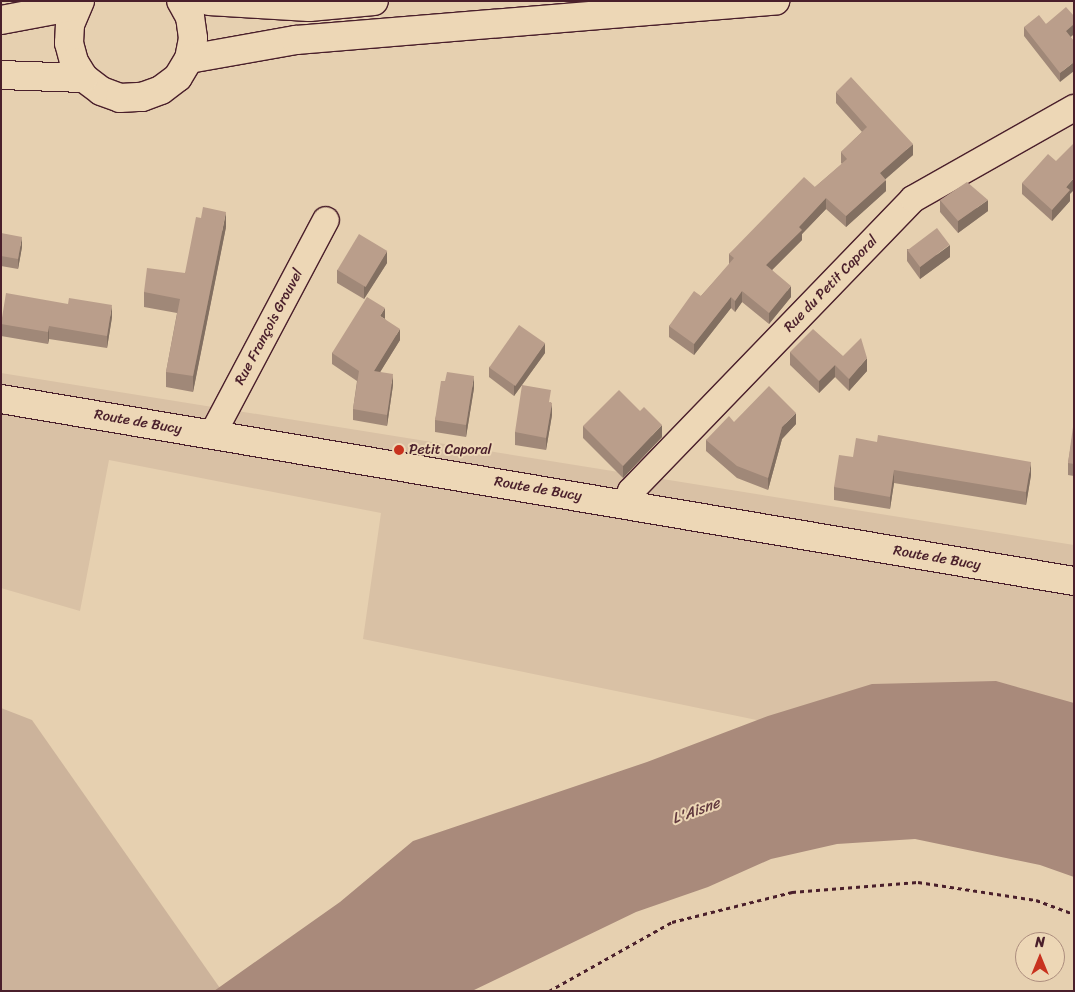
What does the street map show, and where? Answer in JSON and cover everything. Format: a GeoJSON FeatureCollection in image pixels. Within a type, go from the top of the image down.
{"type":"FeatureCollection","features":[{"type":"Feature","properties":{"kind":"main road"},"geometry":{"type":"LineString","coordinates":[[78,4],[70,24],[69,43],[74,62],[84,78],[101,91],[114,95],[142,97],[161,90],[178,77],[189,59],[193,38],[190,17],[181,1]]}},
{"type":"Feature","properties":{"kind":"main road"},"geometry":{"type":"LineString","coordinates":[[210,1],[309,7],[374,1]]}},
{"type":"Feature","properties":{"kind":"main road"},"geometry":{"type":"LineString","coordinates":[[189,59],[296,40],[775,1]]}},
{"type":"Feature","properties":{"kind":"main road"},"geometry":{"type":"LineString","coordinates":[[1,20],[78,4]]}},
{"type":"Feature","properties":{"kind":"main road"},"geometry":{"type":"LineString","coordinates":[[1,75],[84,78]]}},
{"type":"Feature","properties":{"kind":"main road","name":"Route de Bucy"},"geometry":{"type":"LineString","coordinates":[[1,399],[1074,581]]}},
{"type":"Feature","properties":{"kind":"street","name":"Rue du Petit Caporal"},"geometry":{"type":"LineString","coordinates":[[628,505],[631,491],[913,199],[1074,108]]}},
{"type":"Feature","properties":{"kind":"street","name":"Rue François Grouvel"},"geometry":{"type":"LineString","coordinates":[[212,434],[326,220]]}},
{"type":"Feature","properties":{"kind":"path"},"geometry":{"type":"LineString","coordinates":[[549,991],[672,922],[792,892],[918,882],[1036,900],[1074,914]]}},
{"type":"Feature","properties":{"kind":"shaded area"},"geometry":{"type":"Polygon","coordinates":[[[1,373],[1074,545],[1074,747],[815,732],[363,639],[381,513],[109,460],[80,611],[1,588],[1,373]]]}},
{"type":"Feature","properties":{"kind":"shaded area"},"geometry":{"type":"Polygon","coordinates":[[[1,708],[32,720],[222,991],[1,991],[1,708]]]}},
{"type":"Feature","properties":{"kind":"water","name":"L'Aisne"},"geometry":{"type":"Polygon","coordinates":[[[996,681],[1074,703],[1074,877],[1040,865],[915,839],[837,844],[771,859],[708,887],[636,912],[472,991],[214,991],[340,902],[413,841],[647,762],[768,716],[872,684],[996,681]]]}},
{"type":"Feature","properties":{"kind":"building"},"geometry":{"type":"Polygon","coordinates":[[[1066,7],[1074,16],[1074,24],[1066,31],[1074,41],[1074,62],[1060,73],[1024,27],[1039,15],[1046,24],[1066,7]]]}},
{"type":"Feature","properties":{"kind":"building"},"geometry":{"type":"Polygon","coordinates":[[[851,77],[913,144],[880,173],[886,180],[846,216],[826,198],[799,227],[802,230],[766,265],[791,286],[769,313],[742,291],[735,301],[731,297],[694,344],[669,326],[694,291],[701,296],[734,258],[729,254],[804,177],[815,187],[847,159],[841,152],[867,127],[836,92],[851,77]]]}},
{"type":"Feature","properties":{"kind":"building"},"geometry":{"type":"Polygon","coordinates":[[[1074,143],[1074,178],[1066,187],[1070,190],[1052,210],[1022,183],[1048,154],[1056,161],[1074,143]]]}},
{"type":"Feature","properties":{"kind":"building"},"geometry":{"type":"Polygon","coordinates":[[[967,182],[988,200],[958,221],[940,200],[967,182]]]}},
{"type":"Feature","properties":{"kind":"building"},"geometry":{"type":"Polygon","coordinates":[[[203,207],[226,212],[193,376],[166,372],[180,299],[144,292],[147,268],[185,273],[196,217],[201,218],[203,207]]]}},
{"type":"Feature","properties":{"kind":"building"},"geometry":{"type":"Polygon","coordinates":[[[937,228],[950,245],[920,267],[907,250],[937,228]]]}},
{"type":"Feature","properties":{"kind":"building"},"geometry":{"type":"Polygon","coordinates":[[[1,233],[22,237],[18,259],[1,256],[1,233]]]}},
{"type":"Feature","properties":{"kind":"building"},"geometry":{"type":"Polygon","coordinates":[[[359,234],[387,251],[366,287],[337,270],[359,234]]]}},
{"type":"Feature","properties":{"kind":"building"},"geometry":{"type":"Polygon","coordinates":[[[6,293],[68,304],[69,298],[112,305],[107,336],[49,326],[48,332],[1,324],[6,293]]]}},
{"type":"Feature","properties":{"kind":"building"},"geometry":{"type":"Polygon","coordinates":[[[367,297],[385,308],[380,316],[400,329],[374,371],[393,374],[387,415],[353,409],[359,371],[332,353],[367,297]]]}},
{"type":"Feature","properties":{"kind":"building"},"geometry":{"type":"Polygon","coordinates":[[[519,325],[545,343],[515,386],[489,368],[519,325]]]}},
{"type":"Feature","properties":{"kind":"building"},"geometry":{"type":"Polygon","coordinates":[[[813,329],[843,356],[861,338],[867,358],[849,379],[835,365],[819,381],[790,352],[813,329]]]}},
{"type":"Feature","properties":{"kind":"building"},"geometry":{"type":"Polygon","coordinates":[[[447,372],[474,376],[466,425],[435,420],[441,381],[445,381],[447,372]]]}},
{"type":"Feature","properties":{"kind":"building"},"geometry":{"type":"Polygon","coordinates":[[[522,385],[551,390],[549,402],[552,403],[546,438],[515,432],[522,385]]]}},
{"type":"Feature","properties":{"kind":"building"},"geometry":{"type":"Polygon","coordinates":[[[769,386],[796,413],[782,427],[768,478],[737,466],[706,440],[729,416],[734,422],[769,386]]]}},
{"type":"Feature","properties":{"kind":"building"},"geometry":{"type":"Polygon","coordinates":[[[619,390],[640,411],[644,407],[662,425],[623,466],[583,426],[619,390]]]}},
{"type":"Feature","properties":{"kind":"building"},"geometry":{"type":"Polygon","coordinates":[[[1073,427],[1074,464],[1068,463],[1073,427]]]}},
{"type":"Feature","properties":{"kind":"building"},"geometry":{"type":"Polygon","coordinates":[[[878,435],[1031,462],[1026,492],[894,470],[890,497],[834,487],[839,455],[853,457],[856,438],[877,442],[878,435]]]}},
{"type":"Feature","properties":{"kind":"place","name":"Petit Caporal"},"geometry":{"type":"Point","coordinates":[399,450]}}]}
